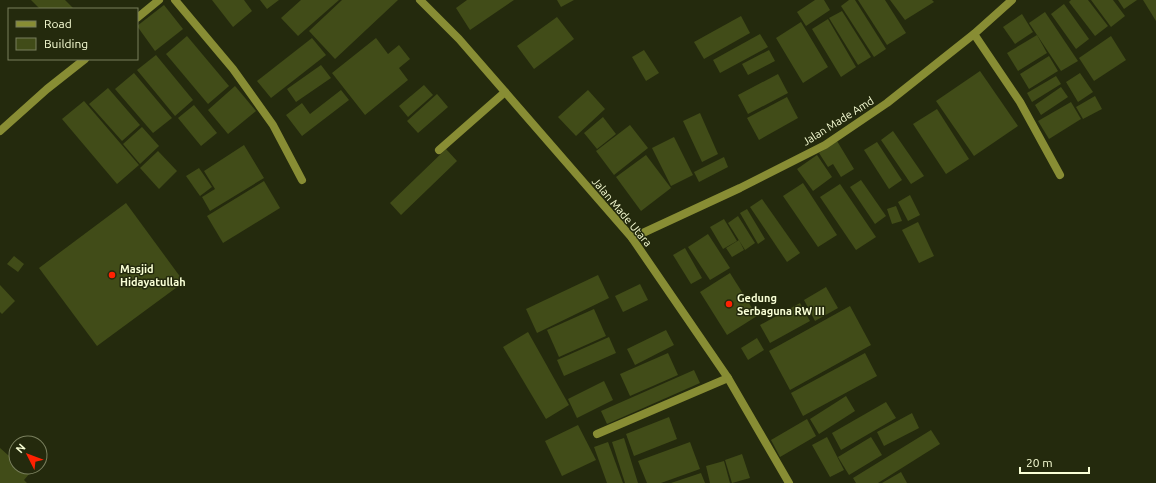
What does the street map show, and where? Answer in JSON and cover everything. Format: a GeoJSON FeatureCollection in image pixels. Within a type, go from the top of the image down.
{"type":"FeatureCollection","features":[{"type":"Feature","properties":{"kind":"street"},"geometry":{"type":"LineString","coordinates":[[138,17],[159,0]]}},
{"type":"Feature","properties":{"kind":"street"},"geometry":{"type":"LineString","coordinates":[[175,0],[232,69],[273,125],[302,180]]}},
{"type":"Feature","properties":{"kind":"street","name":"Jalan Made Utara"},"geometry":{"type":"LineString","coordinates":[[420,0],[459,39],[632,238],[728,378],[789,483]]}},
{"type":"Feature","properties":{"kind":"street","name":"Jalan Made Amd"},"geometry":{"type":"LineString","coordinates":[[632,238],[740,188],[824,145],[887,103],[974,34],[1012,0]]}},
{"type":"Feature","properties":{"kind":"street"},"geometry":{"type":"LineString","coordinates":[[974,34],[1020,102],[1060,175]]}},
{"type":"Feature","properties":{"kind":"street"},"geometry":{"type":"LineString","coordinates":[[0,131],[47,89],[84,60]]}},
{"type":"Feature","properties":{"kind":"street"},"geometry":{"type":"LineString","coordinates":[[439,150],[505,92]]}},
{"type":"Feature","properties":{"kind":"street"},"geometry":{"type":"LineString","coordinates":[[597,434],[728,378]]}},
{"type":"Feature","properties":{"kind":"building"},"geometry":{"type":"Polygon","coordinates":[[[31,0],[65,0],[73,8],[39,8],[31,0]]]}},
{"type":"Feature","properties":{"kind":"building"},"geometry":{"type":"Polygon","coordinates":[[[212,0],[244,0],[252,11],[233,27],[212,0]]]}},
{"type":"Feature","properties":{"kind":"building"},"geometry":{"type":"Polygon","coordinates":[[[260,0],[279,0],[267,9],[260,0]]]}},
{"type":"Feature","properties":{"kind":"building"},"geometry":{"type":"Polygon","coordinates":[[[301,0],[339,0],[298,36],[281,18],[301,0]]]}},
{"type":"Feature","properties":{"kind":"building"},"geometry":{"type":"Polygon","coordinates":[[[342,0],[398,0],[335,59],[309,31],[342,0]]]}},
{"type":"Feature","properties":{"kind":"building"},"geometry":{"type":"Polygon","coordinates":[[[467,0],[514,0],[470,30],[456,8],[467,0]]]}},
{"type":"Feature","properties":{"kind":"building"},"geometry":{"type":"Polygon","coordinates":[[[557,0],[574,0],[561,7],[557,0]]]}},
{"type":"Feature","properties":{"kind":"building"},"geometry":{"type":"Polygon","coordinates":[[[815,0],[824,0],[830,10],[806,26],[797,12],[815,0]]]}},
{"type":"Feature","properties":{"kind":"building"},"geometry":{"type":"Polygon","coordinates":[[[849,0],[855,0],[886,49],[874,57],[841,6],[849,0]]]}},
{"type":"Feature","properties":{"kind":"building"},"geometry":{"type":"Polygon","coordinates":[[[858,0],[885,0],[906,33],[887,45],[858,0]]]}},
{"type":"Feature","properties":{"kind":"building"},"geometry":{"type":"Polygon","coordinates":[[[890,0],[932,0],[934,2],[905,20],[890,0]]]}},
{"type":"Feature","properties":{"kind":"building"},"geometry":{"type":"Polygon","coordinates":[[[1071,0],[1088,0],[1108,26],[1095,36],[1069,2],[1071,0]]]}},
{"type":"Feature","properties":{"kind":"building"},"geometry":{"type":"Polygon","coordinates":[[[1091,0],[1113,0],[1125,16],[1111,27],[1091,0]]]}},
{"type":"Feature","properties":{"kind":"building"},"geometry":{"type":"Polygon","coordinates":[[[1118,0],[1137,0],[1124,9],[1118,0]]]}},
{"type":"Feature","properties":{"kind":"building"},"geometry":{"type":"Polygon","coordinates":[[[1143,0],[1156,0],[1156,21],[1143,0]]]}},
{"type":"Feature","properties":{"kind":"building"},"geometry":{"type":"Polygon","coordinates":[[[1064,4],[1089,39],[1076,49],[1051,14],[1064,4]]]}},
{"type":"Feature","properties":{"kind":"building"},"geometry":{"type":"Polygon","coordinates":[[[164,5],[183,29],[155,51],[138,25],[164,5]]]}},
{"type":"Feature","properties":{"kind":"building"},"geometry":{"type":"Polygon","coordinates":[[[842,11],[871,57],[858,65],[829,18],[842,11]]]}},
{"type":"Feature","properties":{"kind":"building"},"geometry":{"type":"Polygon","coordinates":[[[1045,12],[1078,61],[1061,71],[1029,23],[1045,12]]]}},
{"type":"Feature","properties":{"kind":"building"},"geometry":{"type":"Polygon","coordinates":[[[1022,14],[1033,32],[1015,44],[1003,27],[1022,14]]]}},
{"type":"Feature","properties":{"kind":"building"},"geometry":{"type":"Polygon","coordinates":[[[741,16],[750,33],[704,59],[694,42],[741,16]]]}},
{"type":"Feature","properties":{"kind":"building"},"geometry":{"type":"Polygon","coordinates":[[[557,17],[574,39],[534,69],[517,46],[557,17]]]}},
{"type":"Feature","properties":{"kind":"building"},"geometry":{"type":"Polygon","coordinates":[[[828,19],[856,67],[841,77],[812,29],[828,19]]]}},
{"type":"Feature","properties":{"kind":"building"},"geometry":{"type":"Polygon","coordinates":[[[801,22],[828,67],[803,83],[776,38],[801,22]]]}},
{"type":"Feature","properties":{"kind":"building"},"geometry":{"type":"Polygon","coordinates":[[[760,34],[768,47],[720,73],[713,60],[760,34]]]}},
{"type":"Feature","properties":{"kind":"building"},"geometry":{"type":"Polygon","coordinates":[[[1037,35],[1047,53],[1018,71],[1007,53],[1037,35]]]}},
{"type":"Feature","properties":{"kind":"building"},"geometry":{"type":"Polygon","coordinates":[[[187,36],[229,86],[208,104],[166,54],[187,36]]]}},
{"type":"Feature","properties":{"kind":"building"},"geometry":{"type":"Polygon","coordinates":[[[1111,36],[1126,60],[1094,81],[1079,58],[1111,36]]]}},
{"type":"Feature","properties":{"kind":"building"},"geometry":{"type":"Polygon","coordinates":[[[312,38],[326,55],[271,98],[257,81],[312,38]]]}},
{"type":"Feature","properties":{"kind":"building"},"geometry":{"type":"Polygon","coordinates":[[[376,38],[388,54],[399,45],[410,59],[399,68],[408,80],[365,115],[332,73],[376,38]]]}},
{"type":"Feature","properties":{"kind":"building"},"geometry":{"type":"Polygon","coordinates":[[[644,50],[659,73],[646,81],[632,57],[644,50]]]}},
{"type":"Feature","properties":{"kind":"building"},"geometry":{"type":"Polygon","coordinates":[[[769,50],[775,61],[748,75],[742,64],[769,50]]]}},
{"type":"Feature","properties":{"kind":"building"},"geometry":{"type":"Polygon","coordinates":[[[156,55],[193,100],[175,116],[137,70],[156,55]]]}},
{"type":"Feature","properties":{"kind":"building"},"geometry":{"type":"Polygon","coordinates":[[[1049,56],[1058,71],[1029,89],[1020,74],[1049,56]]]}},
{"type":"Feature","properties":{"kind":"building"},"geometry":{"type":"Polygon","coordinates":[[[321,65],[331,78],[296,102],[287,89],[321,65]]]}},
{"type":"Feature","properties":{"kind":"building"},"geometry":{"type":"Polygon","coordinates":[[[980,71],[1018,126],[974,156],[936,101],[980,71]]]}},
{"type":"Feature","properties":{"kind":"building"},"geometry":{"type":"Polygon","coordinates":[[[134,73],[172,118],[153,133],[115,89],[134,73]]]}},
{"type":"Feature","properties":{"kind":"building"},"geometry":{"type":"Polygon","coordinates":[[[1080,73],[1093,92],[1078,102],[1066,82],[1080,73]]]}},
{"type":"Feature","properties":{"kind":"building"},"geometry":{"type":"Polygon","coordinates":[[[778,74],[788,93],[748,114],[738,95],[778,74]]]}},
{"type":"Feature","properties":{"kind":"building"},"geometry":{"type":"Polygon","coordinates":[[[1056,76],[1061,84],[1032,102],[1027,93],[1056,76]]]}},
{"type":"Feature","properties":{"kind":"building"},"geometry":{"type":"Polygon","coordinates":[[[424,85],[433,95],[408,117],[399,106],[424,85]]]}},
{"type":"Feature","properties":{"kind":"building"},"geometry":{"type":"Polygon","coordinates":[[[235,86],[256,111],[228,134],[208,110],[235,86]]]}},
{"type":"Feature","properties":{"kind":"building"},"geometry":{"type":"Polygon","coordinates":[[[1061,87],[1068,97],[1041,115],[1035,105],[1061,87]]]}},
{"type":"Feature","properties":{"kind":"building"},"geometry":{"type":"Polygon","coordinates":[[[108,88],[140,125],[122,141],[89,104],[108,88]]]}},
{"type":"Feature","properties":{"kind":"building"},"geometry":{"type":"Polygon","coordinates":[[[341,90],[349,100],[302,136],[286,115],[302,103],[310,114],[341,90]]]}},
{"type":"Feature","properties":{"kind":"building"},"geometry":{"type":"Polygon","coordinates":[[[588,90],[605,109],[576,136],[558,117],[588,90]]]}},
{"type":"Feature","properties":{"kind":"building"},"geometry":{"type":"Polygon","coordinates":[[[437,94],[448,107],[418,133],[407,121],[437,94]]]}},
{"type":"Feature","properties":{"kind":"building"},"geometry":{"type":"Polygon","coordinates":[[[1095,96],[1102,109],[1083,119],[1076,107],[1095,96]]]}},
{"type":"Feature","properties":{"kind":"building"},"geometry":{"type":"Polygon","coordinates":[[[787,97],[798,118],[759,140],[747,118],[787,97]]]}},
{"type":"Feature","properties":{"kind":"building"},"geometry":{"type":"Polygon","coordinates":[[[84,101],[139,165],[117,184],[62,119],[84,101]]]}},
{"type":"Feature","properties":{"kind":"building"},"geometry":{"type":"Polygon","coordinates":[[[1071,102],[1081,119],[1049,139],[1038,121],[1071,102]]]}},
{"type":"Feature","properties":{"kind":"building"},"geometry":{"type":"Polygon","coordinates":[[[194,105],[217,133],[201,146],[178,118],[194,105]]]}},
{"type":"Feature","properties":{"kind":"building"},"geometry":{"type":"Polygon","coordinates":[[[937,109],[969,159],[946,174],[913,124],[937,109]]]}},
{"type":"Feature","properties":{"kind":"building"},"geometry":{"type":"Polygon","coordinates":[[[700,113],[718,154],[702,162],[683,121],[700,113]]]}},
{"type":"Feature","properties":{"kind":"building"},"geometry":{"type":"Polygon","coordinates":[[[603,117],[616,134],[597,149],[584,133],[603,117]]]}},
{"type":"Feature","properties":{"kind":"building"},"geometry":{"type":"Polygon","coordinates":[[[630,125],[648,148],[614,175],[596,151],[630,125]]]}},
{"type":"Feature","properties":{"kind":"building"},"geometry":{"type":"Polygon","coordinates":[[[142,127],[159,146],[140,164],[123,144],[142,127]]]}},
{"type":"Feature","properties":{"kind":"building"},"geometry":{"type":"Polygon","coordinates":[[[893,131],[924,176],[911,184],[881,140],[893,131]]]}},
{"type":"Feature","properties":{"kind":"building"},"geometry":{"type":"Polygon","coordinates":[[[674,137],[693,175],[671,186],[652,148],[674,137]]]}},
{"type":"Feature","properties":{"kind":"building"},"geometry":{"type":"Polygon","coordinates":[[[837,141],[854,169],[841,177],[833,164],[828,167],[819,153],[837,141]]]}},
{"type":"Feature","properties":{"kind":"building"},"geometry":{"type":"Polygon","coordinates":[[[877,142],[902,180],[889,189],[864,150],[877,142]]]}},
{"type":"Feature","properties":{"kind":"building"},"geometry":{"type":"Polygon","coordinates":[[[244,145],[264,178],[210,211],[202,197],[215,189],[204,171],[244,145]]]}},
{"type":"Feature","properties":{"kind":"building"},"geometry":{"type":"Polygon","coordinates":[[[446,149],[457,161],[401,215],[390,203],[446,149]]]}},
{"type":"Feature","properties":{"kind":"building"},"geometry":{"type":"Polygon","coordinates":[[[158,151],[177,171],[159,189],[140,168],[158,151]]]}},
{"type":"Feature","properties":{"kind":"building"},"geometry":{"type":"Polygon","coordinates":[[[646,155],[671,188],[641,211],[616,177],[646,155]]]}},
{"type":"Feature","properties":{"kind":"building"},"geometry":{"type":"Polygon","coordinates":[[[817,155],[832,177],[813,191],[797,169],[817,155]]]}},
{"type":"Feature","properties":{"kind":"building"},"geometry":{"type":"Polygon","coordinates":[[[724,157],[728,167],[699,182],[694,172],[724,157]]]}},
{"type":"Feature","properties":{"kind":"building"},"geometry":{"type":"Polygon","coordinates":[[[199,168],[212,187],[200,196],[186,176],[199,168]]]}},
{"type":"Feature","properties":{"kind":"building"},"geometry":{"type":"Polygon","coordinates":[[[861,180],[886,216],[875,224],[850,187],[861,180]]]}},
{"type":"Feature","properties":{"kind":"building"},"geometry":{"type":"Polygon","coordinates":[[[264,181],[280,208],[223,243],[207,216],[264,181]]]}},
{"type":"Feature","properties":{"kind":"building"},"geometry":{"type":"Polygon","coordinates":[[[803,183],[837,235],[818,247],[783,196],[803,183]]]}},
{"type":"Feature","properties":{"kind":"building"},"geometry":{"type":"Polygon","coordinates":[[[840,184],[876,237],[856,250],[820,197],[840,184]]]}},
{"type":"Feature","properties":{"kind":"building"},"geometry":{"type":"Polygon","coordinates":[[[910,195],[920,215],[908,221],[898,202],[910,195]]]}},
{"type":"Feature","properties":{"kind":"building"},"geometry":{"type":"Polygon","coordinates":[[[762,199],[800,253],[787,262],[750,207],[762,199]]]}},
{"type":"Feature","properties":{"kind":"building","name":"Masjid Hidayatullah"},"geometry":{"type":"Polygon","coordinates":[[[126,203],[184,282],[97,346],[39,268],[126,203]]]}},
{"type":"Feature","properties":{"kind":"building"},"geometry":{"type":"Polygon","coordinates":[[[896,206],[902,221],[892,224],[887,209],[896,206]]]}},
{"type":"Feature","properties":{"kind":"building"},"geometry":{"type":"Polygon","coordinates":[[[747,209],[765,239],[758,244],[740,213],[747,209]]]}},
{"type":"Feature","properties":{"kind":"building"},"geometry":{"type":"Polygon","coordinates":[[[738,216],[755,243],[745,250],[728,223],[738,216]]]}},
{"type":"Feature","properties":{"kind":"building"},"geometry":{"type":"Polygon","coordinates":[[[724,219],[737,241],[723,249],[710,227],[724,219]]]}},
{"type":"Feature","properties":{"kind":"building"},"geometry":{"type":"Polygon","coordinates":[[[918,222],[934,256],[919,263],[902,230],[918,222]]]}},
{"type":"Feature","properties":{"kind":"building"},"geometry":{"type":"Polygon","coordinates":[[[708,234],[730,268],[710,280],[688,247],[708,234]]]}},
{"type":"Feature","properties":{"kind":"building"},"geometry":{"type":"Polygon","coordinates":[[[739,240],[744,250],[732,257],[726,248],[739,240]]]}},
{"type":"Feature","properties":{"kind":"building"},"geometry":{"type":"Polygon","coordinates":[[[685,248],[702,278],[691,284],[673,255],[685,248]]]}},
{"type":"Feature","properties":{"kind":"building"},"geometry":{"type":"Polygon","coordinates":[[[14,256],[24,264],[18,272],[7,264],[14,256]]]}},
{"type":"Feature","properties":{"kind":"building","name":"Gedung Serbaguna RW III"},"geometry":{"type":"Polygon","coordinates":[[[730,273],[757,316],[727,335],[700,292],[730,273]]]}},
{"type":"Feature","properties":{"kind":"building"},"geometry":{"type":"Polygon","coordinates":[[[598,275],[609,298],[537,333],[526,309],[598,275]]]}},
{"type":"Feature","properties":{"kind":"building"},"geometry":{"type":"Polygon","coordinates":[[[640,284],[648,300],[623,312],[615,296],[640,284]]]}},
{"type":"Feature","properties":{"kind":"building"},"geometry":{"type":"Polygon","coordinates":[[[0,285],[15,301],[2,314],[0,312],[0,285]]]}},
{"type":"Feature","properties":{"kind":"building"},"geometry":{"type":"Polygon","coordinates":[[[826,287],[838,308],[815,321],[804,300],[826,287]]]}},
{"type":"Feature","properties":{"kind":"building"},"geometry":{"type":"Polygon","coordinates":[[[800,303],[810,321],[770,343],[760,325],[800,303]]]}},
{"type":"Feature","properties":{"kind":"building"},"geometry":{"type":"Polygon","coordinates":[[[850,306],[871,345],[790,390],[769,351],[850,306]]]}},
{"type":"Feature","properties":{"kind":"building"},"geometry":{"type":"Polygon","coordinates":[[[594,309],[606,336],[559,357],[547,330],[594,309]]]}},
{"type":"Feature","properties":{"kind":"building"},"geometry":{"type":"Polygon","coordinates":[[[666,330],[674,345],[635,365],[627,349],[666,330]]]}},
{"type":"Feature","properties":{"kind":"building"},"geometry":{"type":"Polygon","coordinates":[[[528,332],[569,405],[546,419],[503,347],[528,332]]]}},
{"type":"Feature","properties":{"kind":"building"},"geometry":{"type":"Polygon","coordinates":[[[609,337],[616,353],[564,376],[557,360],[609,337]]]}},
{"type":"Feature","properties":{"kind":"building"},"geometry":{"type":"Polygon","coordinates":[[[757,338],[764,350],[748,360],[741,348],[757,338]]]}},
{"type":"Feature","properties":{"kind":"building"},"geometry":{"type":"Polygon","coordinates":[[[668,353],[678,375],[630,396],[620,374],[668,353]]]}},
{"type":"Feature","properties":{"kind":"building"},"geometry":{"type":"Polygon","coordinates":[[[865,353],[877,376],[803,416],[791,393],[865,353]]]}},
{"type":"Feature","properties":{"kind":"building"},"geometry":{"type":"Polygon","coordinates":[[[694,370],[700,383],[607,424],[601,411],[694,370]]]}},
{"type":"Feature","properties":{"kind":"building"},"geometry":{"type":"Polygon","coordinates":[[[604,381],[613,400],[577,418],[568,399],[604,381]]]}},
{"type":"Feature","properties":{"kind":"building"},"geometry":{"type":"Polygon","coordinates":[[[846,396],[855,411],[819,434],[810,419],[846,396]]]}},
{"type":"Feature","properties":{"kind":"building"},"geometry":{"type":"Polygon","coordinates":[[[886,402],[896,418],[841,450],[832,433],[886,402]]]}},
{"type":"Feature","properties":{"kind":"building"},"geometry":{"type":"Polygon","coordinates":[[[912,413],[919,428],[884,446],[877,432],[912,413]]]}},
{"type":"Feature","properties":{"kind":"building"},"geometry":{"type":"Polygon","coordinates":[[[669,417],[677,439],[634,456],[626,434],[669,417]]]}},
{"type":"Feature","properties":{"kind":"building"},"geometry":{"type":"Polygon","coordinates":[[[807,419],[816,436],[780,457],[771,440],[807,419]]]}},
{"type":"Feature","properties":{"kind":"building"},"geometry":{"type":"Polygon","coordinates":[[[578,425],[596,460],[562,476],[545,441],[578,425]]]}},
{"type":"Feature","properties":{"kind":"building"},"geometry":{"type":"Polygon","coordinates":[[[931,430],[940,444],[878,483],[856,483],[853,478],[931,430]]]}},
{"type":"Feature","properties":{"kind":"building"},"geometry":{"type":"Polygon","coordinates":[[[827,437],[844,470],[830,477],[812,445],[827,437]]]}},
{"type":"Feature","properties":{"kind":"building"},"geometry":{"type":"Polygon","coordinates":[[[871,437],[882,455],[849,475],[838,457],[871,437]]]}},
{"type":"Feature","properties":{"kind":"building"},"geometry":{"type":"Polygon","coordinates":[[[624,438],[638,483],[625,483],[612,442],[624,438]]]}},
{"type":"Feature","properties":{"kind":"building"},"geometry":{"type":"Polygon","coordinates":[[[608,442],[623,483],[607,483],[594,447],[608,442]]]}},
{"type":"Feature","properties":{"kind":"building"},"geometry":{"type":"Polygon","coordinates":[[[690,442],[700,469],[661,483],[647,483],[638,461],[690,442]]]}},
{"type":"Feature","properties":{"kind":"building"},"geometry":{"type":"Polygon","coordinates":[[[0,448],[8,455],[8,475],[28,475],[24,480],[27,483],[0,483],[0,448]]]}},
{"type":"Feature","properties":{"kind":"building"},"geometry":{"type":"Polygon","coordinates":[[[742,454],[750,478],[732,483],[725,460],[742,454]]]}},
{"type":"Feature","properties":{"kind":"building"},"geometry":{"type":"Polygon","coordinates":[[[724,461],[730,483],[710,483],[706,466],[724,461]]]}},
{"type":"Feature","properties":{"kind":"building"},"geometry":{"type":"Polygon","coordinates":[[[901,472],[907,483],[882,483],[901,472]]]}},
{"type":"Feature","properties":{"kind":"building"},"geometry":{"type":"Polygon","coordinates":[[[701,473],[705,483],[671,483],[701,473]]]}},
{"type":"Feature","properties":{"kind":"place","name":"Masjid Hidayatullah"},"geometry":{"type":"Point","coordinates":[112,275]}},
{"type":"Feature","properties":{"kind":"place","name":"Gedung Serbaguna RW III"},"geometry":{"type":"Point","coordinates":[729,304]}}]}
